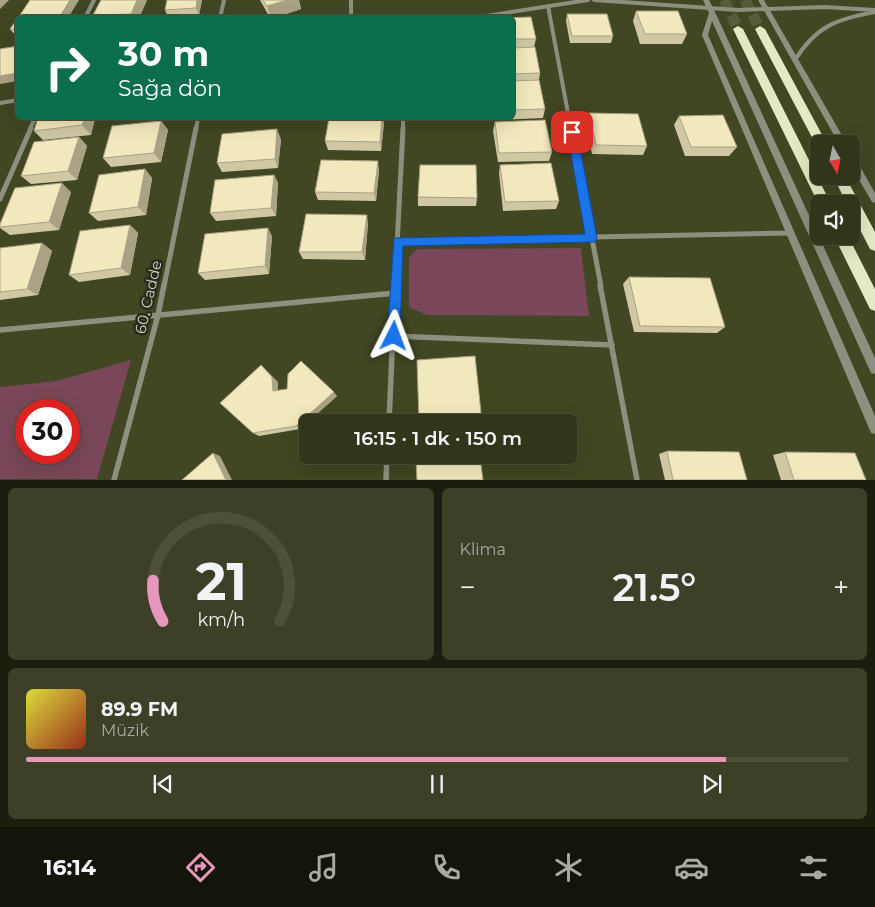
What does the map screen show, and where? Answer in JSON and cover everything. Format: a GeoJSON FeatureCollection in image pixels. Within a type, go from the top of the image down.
{"type":"FeatureCollection","features":[{"type":"Feature","properties":{"kind":"highway"},"geometry":{"type":"LineString","coordinates":[[738,29],[821,195]]}},
{"type":"Feature","properties":{"kind":"highway"},"geometry":{"type":"LineString","coordinates":[[760,29],[816,135]]}},
{"type":"Feature","properties":{"kind":"highway"},"geometry":{"type":"LineString","coordinates":[[843,185],[875,245]]}},
{"type":"Feature","properties":{"kind":"highway"},"geometry":{"type":"LineString","coordinates":[[846,245],[875,304]]}},
{"type":"Feature","properties":{"kind":"street"},"geometry":{"type":"LineString","coordinates":[[86,15],[94,0]]}},
{"type":"Feature","properties":{"kind":"street"},"geometry":{"type":"LineString","coordinates":[[221,15],[224,0]]}},
{"type":"Feature","properties":{"kind":"street"},"geometry":{"type":"LineString","coordinates":[[351,0],[351,15]]}},
{"type":"Feature","properties":{"kind":"street"},"geometry":{"type":"LineString","coordinates":[[491,15],[588,0]]}},
{"type":"Feature","properties":{"kind":"street"},"geometry":{"type":"LineString","coordinates":[[594,0],[709,6],[738,10],[824,7],[875,11]]}},
{"type":"Feature","properties":{"kind":"street"},"geometry":{"type":"LineString","coordinates":[[761,0],[838,135]]}},
{"type":"Feature","properties":{"kind":"street"},"geometry":{"type":"LineString","coordinates":[[548,6],[637,480]]}},
{"type":"Feature","properties":{"kind":"street"},"geometry":{"type":"LineString","coordinates":[[709,6],[705,35],[875,430]]}},
{"type":"Feature","properties":{"kind":"street"},"geometry":{"type":"LineString","coordinates":[[709,6],[875,369]]}},
{"type":"Feature","properties":{"kind":"street"},"geometry":{"type":"LineString","coordinates":[[795,60],[808,39],[819,30],[834,21],[875,11]]}},
{"type":"Feature","properties":{"kind":"street"},"geometry":{"type":"LineString","coordinates":[[0,103],[15,100]]}},
{"type":"Feature","properties":{"kind":"street"},"geometry":{"type":"LineString","coordinates":[[0,199],[34,120]]}},
{"type":"Feature","properties":{"kind":"street","name":"60. Cadde"},"geometry":{"type":"LineString","coordinates":[[114,480],[158,315],[198,120]]}},
{"type":"Feature","properties":{"kind":"street"},"geometry":{"type":"LineString","coordinates":[[389,414],[403,120]]}},
{"type":"Feature","properties":{"kind":"street"},"geometry":{"type":"LineString","coordinates":[[860,174],[875,200]]}},
{"type":"Feature","properties":{"kind":"street"},"geometry":{"type":"LineString","coordinates":[[398,241],[790,233]]}},
{"type":"Feature","properties":{"kind":"street"},"geometry":{"type":"LineString","coordinates":[[0,330],[396,293]]}},
{"type":"Feature","properties":{"kind":"street"},"geometry":{"type":"LineString","coordinates":[[394,336],[612,345]]}},
{"type":"Feature","properties":{"kind":"street"},"geometry":{"type":"LineString","coordinates":[[386,480],[387,464]]}},
{"type":"Feature","properties":{"kind":"shaded area"},"geometry":{"type":"Polygon","coordinates":[[[581,248],[589,316],[427,315],[409,307],[409,257],[417,249],[581,248]]]}},
{"type":"Feature","properties":{"kind":"shaded area"},"geometry":{"type":"Polygon","coordinates":[[[131,360],[97,479],[0,479],[0,387],[56,381],[131,360]]]}},
{"type":"Feature","properties":{"kind":"building"},"geometry":{"type":"Polygon","coordinates":[[[30,0],[70,0],[61,15],[20,15],[30,0]]]}},
{"type":"Feature","properties":{"kind":"building"},"geometry":{"type":"Polygon","coordinates":[[[101,0],[137,0],[131,14],[93,15],[101,0]]]}},
{"type":"Feature","properties":{"kind":"building"},"geometry":{"type":"Polygon","coordinates":[[[167,0],[197,0],[196,8],[165,10],[167,0]]]}},
{"type":"Feature","properties":{"kind":"building"},"geometry":{"type":"Polygon","coordinates":[[[263,0],[287,0],[267,6],[263,0]]]}},
{"type":"Feature","properties":{"kind":"building"},"geometry":{"type":"Polygon","coordinates":[[[636,11],[678,11],[687,34],[645,34],[636,11]]]}},
{"type":"Feature","properties":{"kind":"building"},"geometry":{"type":"Polygon","coordinates":[[[567,14],[607,14],[613,36],[572,36],[567,14]]]}},
{"type":"Feature","properties":{"kind":"building"},"geometry":{"type":"Polygon","coordinates":[[[531,17],[536,39],[515,39],[515,18],[531,17]]]}},
{"type":"Feature","properties":{"kind":"building"},"geometry":{"type":"Polygon","coordinates":[[[15,22],[15,29],[10,29],[15,22]]]}},
{"type":"Feature","properties":{"kind":"building"},"geometry":{"type":"Polygon","coordinates":[[[15,46],[15,74],[0,76],[0,49],[15,46]]]}},
{"type":"Feature","properties":{"kind":"building"},"geometry":{"type":"Polygon","coordinates":[[[535,47],[540,73],[515,74],[515,48],[535,47]]]}},
{"type":"Feature","properties":{"kind":"building"},"geometry":{"type":"Polygon","coordinates":[[[539,80],[545,109],[515,110],[515,81],[539,80]]]}},
{"type":"Feature","properties":{"kind":"building"},"geometry":{"type":"Polygon","coordinates":[[[589,113],[638,114],[647,146],[596,145],[589,113]]]}},
{"type":"Feature","properties":{"kind":"building"},"geometry":{"type":"Polygon","coordinates":[[[723,115],[737,147],[691,147],[679,116],[723,115]]]}},
{"type":"Feature","properties":{"kind":"building"},"geometry":{"type":"Polygon","coordinates":[[[37,120],[84,120],[82,125],[34,131],[37,120]]]}},
{"type":"Feature","properties":{"kind":"building"},"geometry":{"type":"Polygon","coordinates":[[[329,120],[382,120],[380,142],[325,141],[329,120]]]}},
{"type":"Feature","properties":{"kind":"building"},"geometry":{"type":"Polygon","coordinates":[[[545,120],[552,152],[499,153],[495,122],[545,120]]]}},
{"type":"Feature","properties":{"kind":"building"},"geometry":{"type":"Polygon","coordinates":[[[161,121],[154,153],[103,158],[112,126],[161,121]]]}},
{"type":"Feature","properties":{"kind":"building"},"geometry":{"type":"Polygon","coordinates":[[[277,129],[275,159],[217,163],[222,134],[277,129]]]}},
{"type":"Feature","properties":{"kind":"building"},"geometry":{"type":"Polygon","coordinates":[[[79,137],[68,171],[21,176],[34,142],[79,137]]]}},
{"type":"Feature","properties":{"kind":"building"},"geometry":{"type":"Polygon","coordinates":[[[321,160],[378,161],[374,193],[315,192],[321,160]]]}},
{"type":"Feature","properties":{"kind":"building"},"geometry":{"type":"Polygon","coordinates":[[[551,163],[559,201],[505,202],[500,165],[551,163]]]}},
{"type":"Feature","properties":{"kind":"building"},"geometry":{"type":"Polygon","coordinates":[[[420,165],[476,165],[477,198],[418,197],[420,165]]]}},
{"type":"Feature","properties":{"kind":"building"},"geometry":{"type":"Polygon","coordinates":[[[145,169],[138,207],[89,213],[99,175],[145,169]]]}},
{"type":"Feature","properties":{"kind":"building"},"geometry":{"type":"Polygon","coordinates":[[[274,175],[271,208],[210,213],[215,180],[274,175]]]}},
{"type":"Feature","properties":{"kind":"building"},"geometry":{"type":"Polygon","coordinates":[[[62,183],[49,222],[0,227],[15,188],[62,183]]]}},
{"type":"Feature","properties":{"kind":"building"},"geometry":{"type":"Polygon","coordinates":[[[306,214],[367,215],[362,252],[299,252],[306,214]]]}},
{"type":"Feature","properties":{"kind":"building"},"geometry":{"type":"Polygon","coordinates":[[[130,225],[121,268],[69,275],[80,231],[130,225]]]}},
{"type":"Feature","properties":{"kind":"building"},"geometry":{"type":"Polygon","coordinates":[[[268,228],[265,266],[198,273],[205,234],[268,228]]]}},
{"type":"Feature","properties":{"kind":"building"},"geometry":{"type":"Polygon","coordinates":[[[42,243],[27,289],[0,292],[0,248],[42,243]]]}},
{"type":"Feature","properties":{"kind":"building"},"geometry":{"type":"Polygon","coordinates":[[[629,277],[710,278],[725,327],[640,326],[629,277]]]}},
{"type":"Feature","properties":{"kind":"building"},"geometry":{"type":"Polygon","coordinates":[[[475,356],[481,414],[419,414],[417,360],[475,356]]]}},
{"type":"Feature","properties":{"kind":"building"},"geometry":{"type":"Polygon","coordinates":[[[301,361],[334,392],[309,414],[299,414],[299,423],[296,426],[253,433],[220,403],[261,365],[272,377],[273,391],[287,389],[288,374],[301,361]]]}},
{"type":"Feature","properties":{"kind":"building"},"geometry":{"type":"Polygon","coordinates":[[[667,451],[739,452],[747,480],[673,480],[667,451]]]}},
{"type":"Feature","properties":{"kind":"building"},"geometry":{"type":"Polygon","coordinates":[[[785,452],[855,453],[866,480],[794,480],[785,452]]]}},
{"type":"Feature","properties":{"kind":"building"},"geometry":{"type":"Polygon","coordinates":[[[213,453],[226,480],[182,480],[213,453]]]}},
{"type":"Feature","properties":{"kind":"building"},"geometry":{"type":"Polygon","coordinates":[[[416,464],[481,464],[483,480],[417,480],[416,464]]]}},
{"type":"Feature","properties":{"kind":"tunnel"},"geometry":{"type":"LineString","coordinates":[[724,0],[738,29]]}},
{"type":"Feature","properties":{"kind":"tunnel"},"geometry":{"type":"LineString","coordinates":[[745,0],[760,29]]}},
{"type":"Feature","properties":{"kind":"route"},"geometry":{"type":"LineString","coordinates":[[394,336],[398,241],[591,238],[572,132]]}}]}
